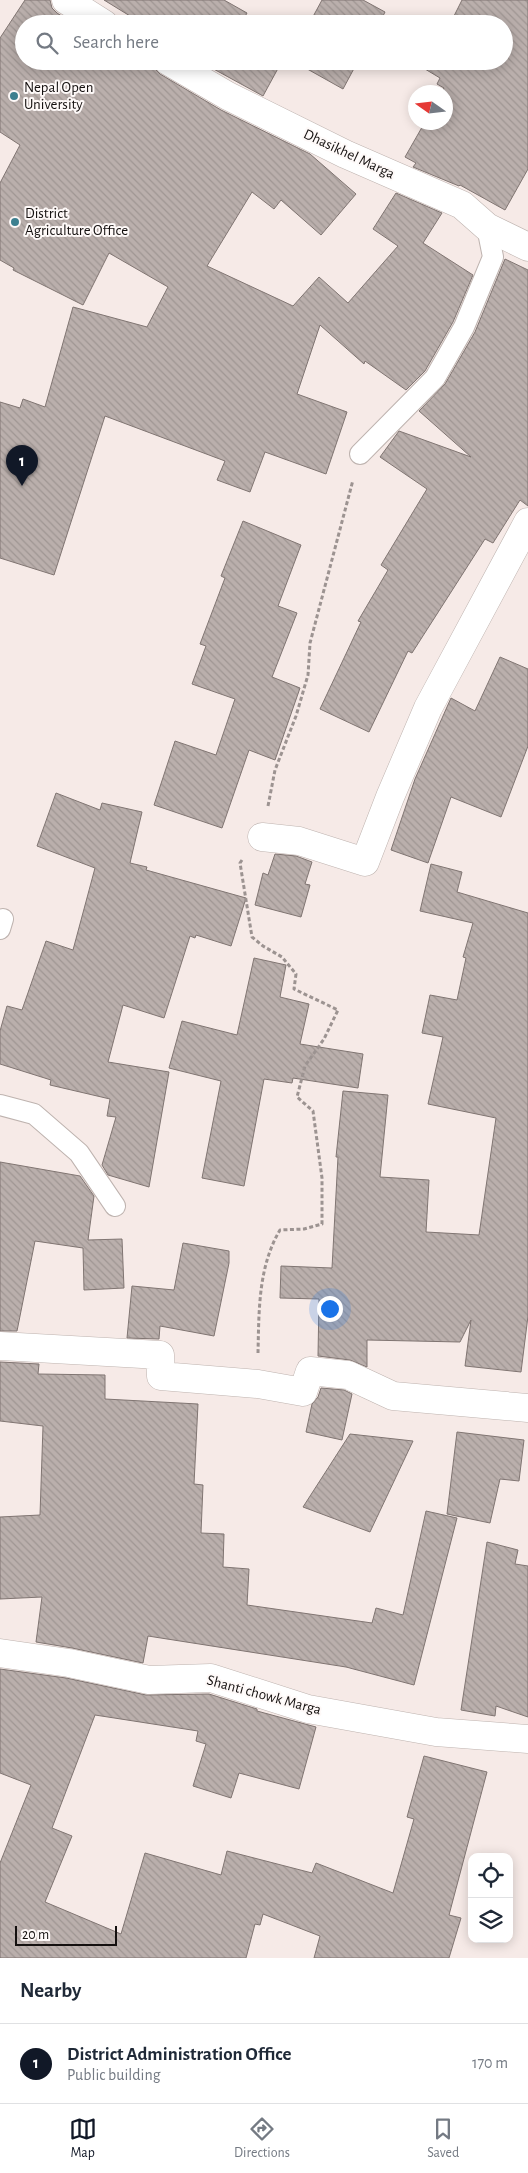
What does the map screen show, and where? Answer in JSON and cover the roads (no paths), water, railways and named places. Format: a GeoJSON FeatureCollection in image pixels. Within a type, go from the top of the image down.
{"type":"FeatureCollection","features":[{"type":"Feature","properties":{"kind":"street"},"geometry":{"type":"LineString","coordinates":[[66,0],[90,15]]}},
{"type":"Feature","properties":{"kind":"street","name":"Dhasikhel Marga"},"geometry":{"type":"LineString","coordinates":[[183,70],[228,96],[345,154],[462,205],[487,228],[528,247]]}},
{"type":"Feature","properties":{"kind":"street"},"geometry":{"type":"LineString","coordinates":[[262,837],[299,841],[365,862],[428,708],[528,522]]}},
{"type":"Feature","properties":{"kind":"street"},"geometry":{"type":"LineString","coordinates":[[0,1346],[160,1354],[161,1376],[258,1384],[303,1392],[310,1371],[348,1375],[393,1396],[528,1408]]}},
{"type":"Feature","properties":{"kind":"street","name":"Shanti chowk Marga"},"geometry":{"type":"LineString","coordinates":[[0,1653],[69,1663],[149,1680],[211,1678],[308,1708],[436,1732],[528,1739]]}},
{"type":"Feature","properties":{"kind":"lane"},"geometry":{"type":"LineString","coordinates":[[360,454],[435,378],[464,327],[493,257],[487,228]]}},
{"type":"Feature","properties":{"kind":"lane"},"geometry":{"type":"LineString","coordinates":[[0,1105],[34,1114],[80,1153],[115,1206]]}},
{"type":"Feature","properties":{"kind":"place","name":"Nepal Open University"},"geometry":{"type":"Point","coordinates":[14,96]}},
{"type":"Feature","properties":{"kind":"place","name":"District Agriculture Office"},"geometry":{"type":"Point","coordinates":[15,222]}},
{"type":"Feature","properties":{"kind":"place","name":"District Administration Office"},"geometry":{"type":"Point","coordinates":[22,486]}}]}
